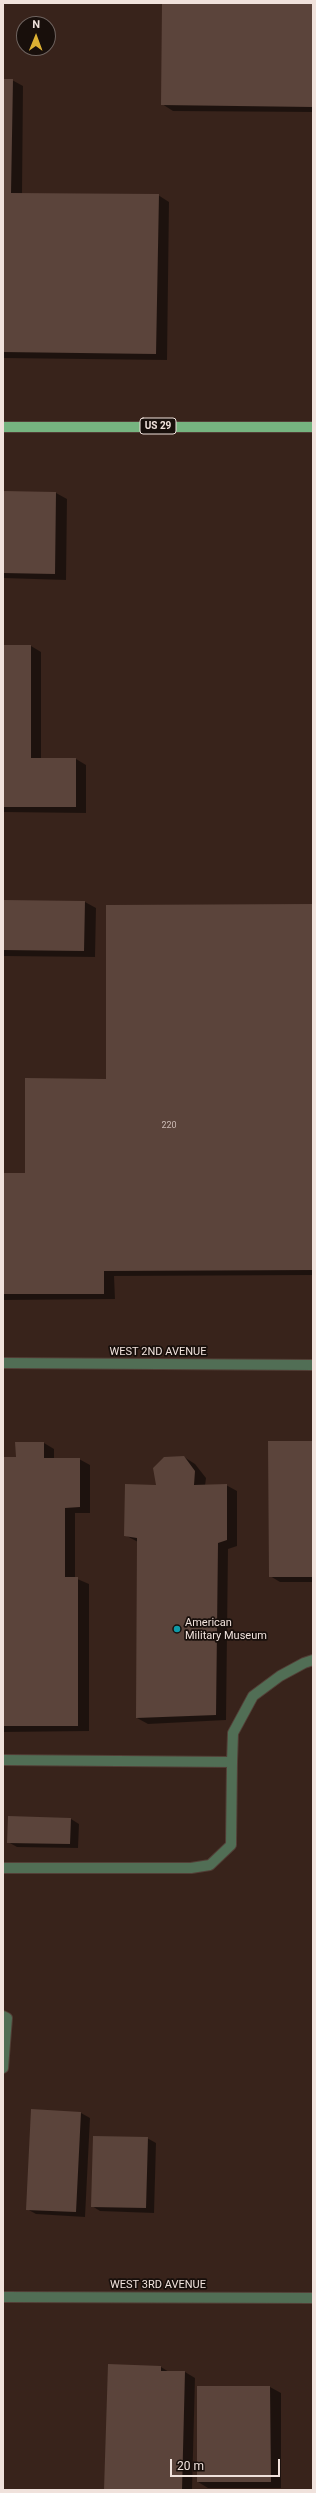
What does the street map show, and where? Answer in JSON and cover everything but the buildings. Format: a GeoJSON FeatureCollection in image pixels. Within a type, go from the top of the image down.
{"type":"FeatureCollection","features":[{"type":"Feature","properties":{"kind":"main road","name":"US 29"},"geometry":{"type":"LineString","coordinates":[[3,427],[313,428]]}},
{"type":"Feature","properties":{"kind":"street","name":"WEST 2ND AVENUE"},"geometry":{"type":"LineString","coordinates":[[3,1363],[313,1365]]}},
{"type":"Feature","properties":{"kind":"street"},"geometry":{"type":"LineString","coordinates":[[3,1868],[191,1868],[210,1865],[231,1846],[233,1733],[252,1696],[280,1676],[304,1663],[313,1660]]}},
{"type":"Feature","properties":{"kind":"street"},"geometry":{"type":"LineString","coordinates":[[3,1760],[232,1762]]}},
{"type":"Feature","properties":{"kind":"street"},"geometry":{"type":"LineString","coordinates":[[3,2016],[7,2018],[3,2068]]}},
{"type":"Feature","properties":{"kind":"street","name":"WEST 3RD AVENUE"},"geometry":{"type":"LineString","coordinates":[[3,2297],[313,2298]]}},
{"type":"Feature","properties":{"kind":"place","name":"American Military Museum"},"geometry":{"type":"Point","coordinates":[177,1629]}}]}
